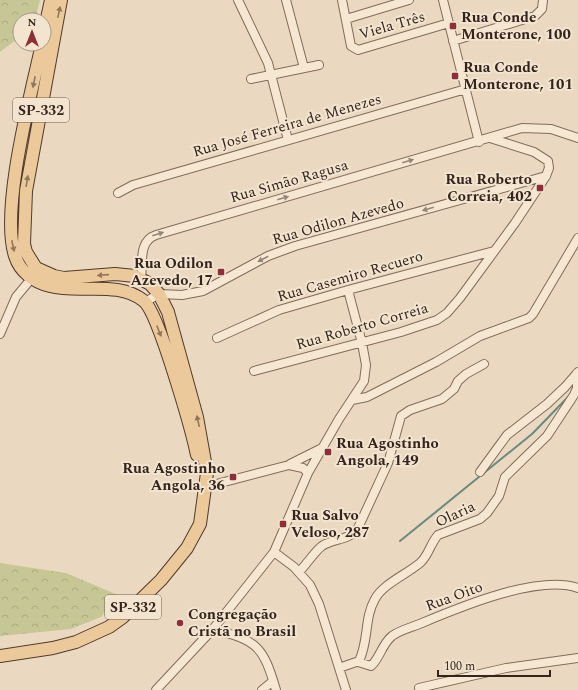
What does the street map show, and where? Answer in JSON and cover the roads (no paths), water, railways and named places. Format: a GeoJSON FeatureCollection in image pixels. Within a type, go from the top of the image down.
{"type":"FeatureCollection","features":[{"type":"Feature","properties":{"kind":"main road"},"geometry":{"type":"LineString","coordinates":[[48,12],[51,0]]}},
{"type":"Feature","properties":{"kind":"main road","name":"SP-332"},"geometry":{"type":"LineString","coordinates":[[0,656],[53,648],[76,642],[109,627],[123,617],[161,580],[187,548],[200,524],[207,474],[197,417],[168,312],[159,294],[150,284],[134,276],[115,274],[72,278],[54,276],[36,268],[26,252],[24,244],[26,191],[61,0]]}},
{"type":"Feature","properties":{"kind":"main road","name":"SP-332"},"geometry":{"type":"LineString","coordinates":[[40,52],[23,137],[12,207],[12,240],[15,256],[19,266],[31,278],[41,284],[53,287],[99,288],[131,293],[145,302],[152,313],[170,362],[195,445],[205,487]]}},
{"type":"Feature","properties":{"kind":"main road"},"geometry":{"type":"LineString","coordinates":[[99,288],[130,288],[136,286],[141,279]]}},
{"type":"Feature","properties":{"kind":"street"},"geometry":{"type":"LineString","coordinates":[[238,0],[261,46],[272,75],[288,140]]}},
{"type":"Feature","properties":{"kind":"street"},"geometry":{"type":"LineString","coordinates":[[286,0],[304,68]]}},
{"type":"Feature","properties":{"kind":"street"},"geometry":{"type":"LineString","coordinates":[[342,0],[346,19],[409,0]]}},
{"type":"Feature","properties":{"kind":"street"},"geometry":{"type":"LineString","coordinates":[[443,0],[479,142]]}},
{"type":"Feature","properties":{"kind":"street"},"geometry":{"type":"LineString","coordinates":[[454,41],[535,16],[542,9],[544,0]]}},
{"type":"Feature","properties":{"kind":"street","name":"Viela Três"},"geometry":{"type":"LineString","coordinates":[[346,19],[351,46],[355,50],[364,49],[449,23]]}},
{"type":"Feature","properties":{"kind":"street"},"geometry":{"type":"LineString","coordinates":[[251,79],[319,65]]}},
{"type":"Feature","properties":{"kind":"street","name":"Rua José Ferreira de Menezes"},"geometry":{"type":"LineString","coordinates":[[118,193],[133,185],[466,89]]}},
{"type":"Feature","properties":{"kind":"street","name":"Rua Simão Ragusa"},"geometry":{"type":"LineString","coordinates":[[141,279],[144,245],[150,237],[406,161],[479,142],[522,128],[535,127],[565,132],[578,138]]}},
{"type":"Feature","properties":{"kind":"street"},"geometry":{"type":"LineString","coordinates":[[490,138],[543,156],[548,161],[549,168],[546,176]]}},
{"type":"Feature","properties":{"kind":"street","name":"Rua Roberto Correia"},"geometry":{"type":"LineString","coordinates":[[254,371],[362,343],[422,325],[442,316],[460,298],[546,176]]}},
{"type":"Feature","properties":{"kind":"street","name":"Rua Odilon Azevedo"},"geometry":{"type":"LineString","coordinates":[[159,294],[182,295],[203,291],[268,256],[295,246],[546,176]]}},
{"type":"Feature","properties":{"kind":"street"},"geometry":{"type":"LineString","coordinates":[[352,400],[367,397],[436,362],[480,336],[529,318],[533,314],[578,238]]}},
{"type":"Feature","properties":{"kind":"street","name":"Rua Casemiro Recuero"},"geometry":{"type":"LineString","coordinates":[[217,338],[280,310],[348,290],[494,251]]}},
{"type":"Feature","properties":{"kind":"street"},"geometry":{"type":"LineString","coordinates":[[0,334],[3,319],[16,297],[31,278]]}},
{"type":"Feature","properties":{"kind":"street"},"geometry":{"type":"LineString","coordinates":[[156,690],[213,629],[274,552],[308,473],[364,381],[366,372],[362,343],[348,290]]}},
{"type":"Feature","properties":{"kind":"street"},"geometry":{"type":"LineString","coordinates":[[145,302],[159,294]]}},
{"type":"Feature","properties":{"kind":"street"},"geometry":{"type":"LineString","coordinates":[[299,572],[321,547],[330,542],[350,536],[357,529],[388,463],[398,423],[402,415],[410,410],[442,399],[454,389],[458,381],[466,374],[484,364]]}},
{"type":"Feature","properties":{"kind":"street"},"geometry":{"type":"LineString","coordinates":[[480,472],[508,435],[547,404],[577,372]]}},
{"type":"Feature","properties":{"kind":"street","name":"Olaria"},"geometry":{"type":"LineString","coordinates":[[358,662],[365,645],[370,613],[377,596],[419,564],[428,555],[431,545],[438,535],[480,519],[487,513],[499,496],[505,477],[547,436],[574,396],[577,388],[577,372]]}},
{"type":"Feature","properties":{"kind":"street"},"geometry":{"type":"LineString","coordinates":[[205,487],[289,465],[322,448]]}},
{"type":"Feature","properties":{"kind":"street"},"geometry":{"type":"LineString","coordinates":[[289,465],[303,468],[308,473]]}},
{"type":"Feature","properties":{"kind":"street"},"geometry":{"type":"LineString","coordinates":[[274,552],[299,572],[310,585],[319,604],[346,690]]}},
{"type":"Feature","properties":{"kind":"street","name":"Rua Oito"},"geometry":{"type":"LineString","coordinates":[[358,662],[371,666],[392,636],[472,603],[504,594],[554,585],[564,584],[578,588]]}},
{"type":"Feature","properties":{"kind":"street"},"geometry":{"type":"LineString","coordinates":[[213,629],[239,636],[255,644],[265,657],[276,690]]}},
{"type":"Feature","properties":{"kind":"street"},"geometry":{"type":"LineString","coordinates":[[418,688],[506,668],[578,658]]}},
{"type":"Feature","properties":{"kind":"street"},"geometry":{"type":"LineString","coordinates":[[339,668],[358,662]]}},
{"type":"Feature","properties":{"kind":"street"},"geometry":{"type":"LineString","coordinates":[[262,690],[273,681]]}},
{"type":"Feature","properties":{"kind":"waterway"},"geometry":{"type":"LineString","coordinates":[[400,541],[532,434],[569,396]]}},
{"type":"Feature","properties":{"kind":"place","name":"Rua Conde Monterone, 100"},"geometry":{"type":"Point","coordinates":[453,26]}},
{"type":"Feature","properties":{"kind":"place","name":"Rua Conde Monterone, 101"},"geometry":{"type":"Point","coordinates":[455,76]}},
{"type":"Feature","properties":{"kind":"place","name":"Rua Roberto Correia, 402"},"geometry":{"type":"Point","coordinates":[540,188]}},
{"type":"Feature","properties":{"kind":"place","name":"Rua Odilon Azevedo, 17"},"geometry":{"type":"Point","coordinates":[221,272]}},
{"type":"Feature","properties":{"kind":"place","name":"Rua Agostinho Angola, 149"},"geometry":{"type":"Point","coordinates":[328,452]}},
{"type":"Feature","properties":{"kind":"place","name":"Rua Agostinho Angola, 36"},"geometry":{"type":"Point","coordinates":[233,477]}},
{"type":"Feature","properties":{"kind":"place","name":"Rua Salvo Veloso, 287"},"geometry":{"type":"Point","coordinates":[283,524]}},
{"type":"Feature","properties":{"kind":"place","name":"Congregação Cristã no Brasil"},"geometry":{"type":"Point","coordinates":[180,623]}}]}
